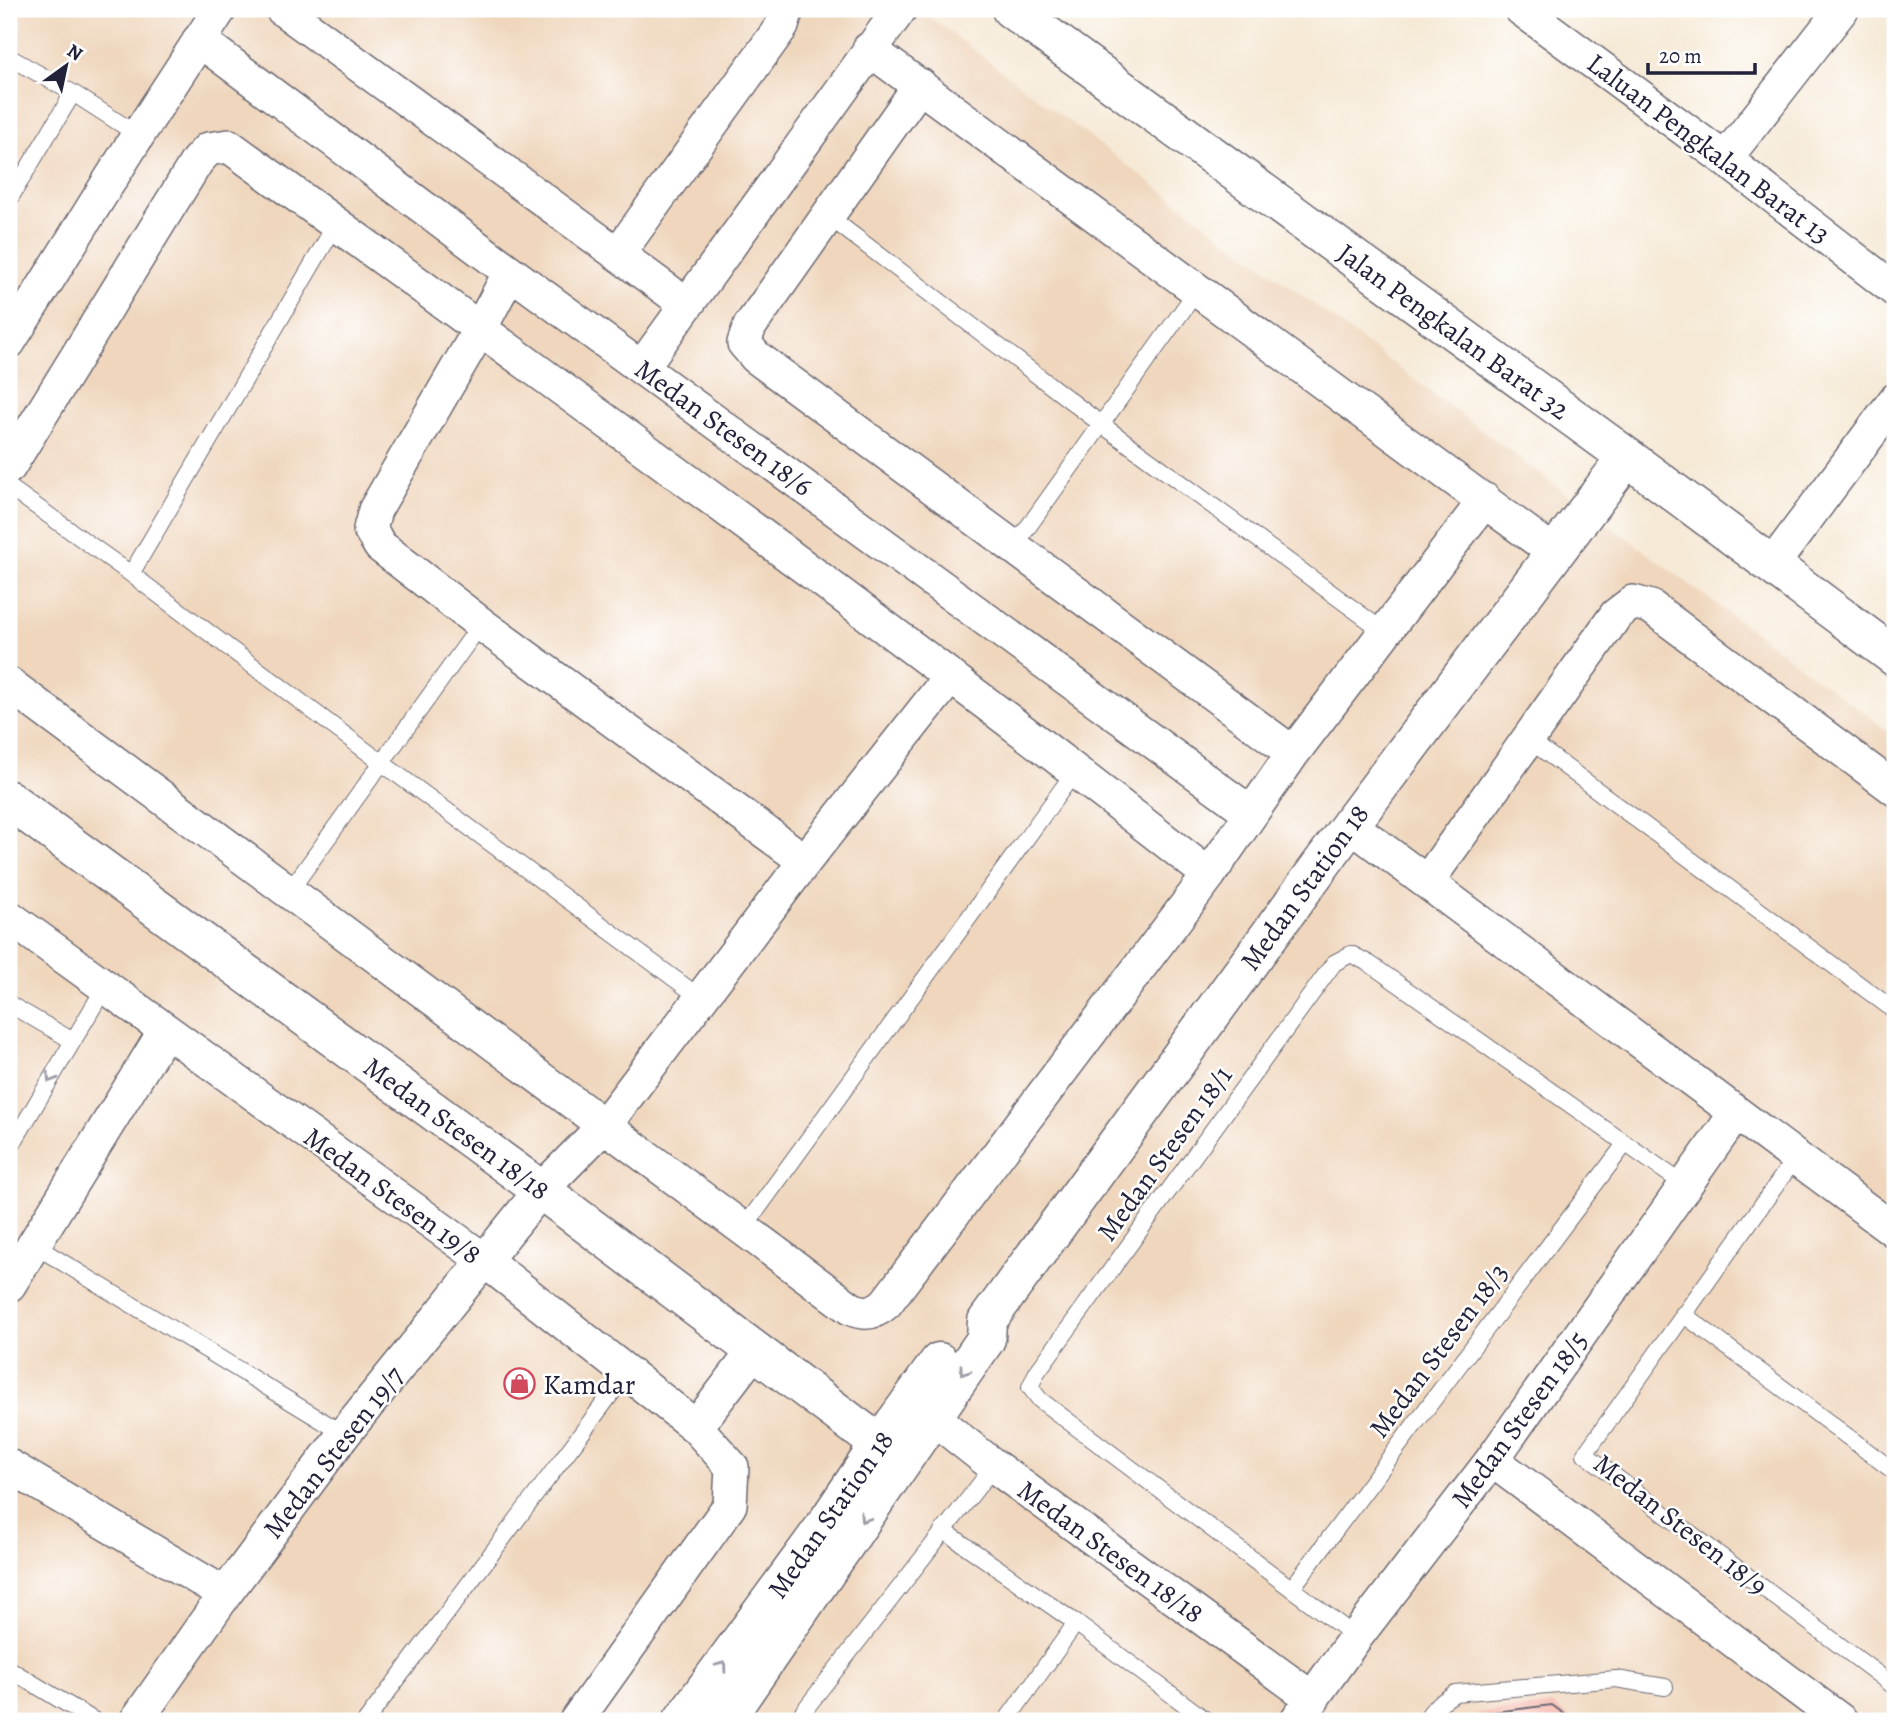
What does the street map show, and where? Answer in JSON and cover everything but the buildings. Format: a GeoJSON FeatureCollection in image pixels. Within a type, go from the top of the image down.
{"type":"FeatureCollection","features":[{"type":"Feature","properties":{"kind":"street"},"geometry":{"type":"LineString","coordinates":[[9,342],[220,9]]}},
{"type":"Feature","properties":{"kind":"street"},"geometry":{"type":"LineString","coordinates":[[282,9],[686,304]]}},
{"type":"Feature","properties":{"kind":"street"},"geometry":{"type":"LineString","coordinates":[[618,254],[782,26],[788,9]]}},
{"type":"Feature","properties":{"kind":"street"},"geometry":{"type":"LineString","coordinates":[[642,367],[900,9]]}},
{"type":"Feature","properties":{"kind":"street","name":"Jalan Pengkalan Barat 32"},"geometry":{"type":"LineString","coordinates":[[1012,9],[1627,457],[1895,657]]}},
{"type":"Feature","properties":{"kind":"street","name":"Laluan Pengkalan Barat 13"},"geometry":{"type":"LineString","coordinates":[[1521,9],[1725,159],[1895,289]]}},
{"type":"Feature","properties":{"kind":"street"},"geometry":{"type":"LineString","coordinates":[[1725,159],[1842,9]]}},
{"type":"Feature","properties":{"kind":"street","name":"Medan Stesen 18/6"},"geometry":{"type":"LineString","coordinates":[[199,40],[510,272],[1251,813]]}},
{"type":"Feature","properties":{"kind":"street"},"geometry":{"type":"LineString","coordinates":[[869,49],[1555,553]]}},
{"type":"Feature","properties":{"kind":"street"},"geometry":{"type":"LineString","coordinates":[[920,85],[750,326],[744,343],[756,357],[1293,753]]}},
{"type":"Feature","properties":{"kind":"street"},"geometry":{"type":"LineString","coordinates":[[9,467],[197,161],[208,149],[229,146],[1076,770],[1209,875]]}},
{"type":"Feature","properties":{"kind":"street"},"geometry":{"type":"LineString","coordinates":[[510,272],[375,510],[370,529],[380,545],[481,624],[804,862]]}},
{"type":"Feature","properties":{"kind":"street"},"geometry":{"type":"LineString","coordinates":[[1772,565],[1895,400]]}},
{"type":"Feature","properties":{"kind":"street","name":"Medan Station 18"},"geometry":{"type":"LineString","coordinates":[[724,1721],[890,1453],[921,1409],[986,1339],[987,1321],[1350,825],[1627,457]]}},
{"type":"Feature","properties":{"kind":"street"},"geometry":{"type":"LineString","coordinates":[[9,684],[850,1308],[859,1313],[869,1313],[886,1303],[1209,875],[1293,753],[1485,500]]}},
{"type":"Feature","properties":{"kind":"street"},"geometry":{"type":"LineString","coordinates":[[1427,882],[1616,615],[1633,602],[1651,607],[1895,789]]}},
{"type":"Feature","properties":{"kind":"street","name":"Medan Stesen 19/7"},"geometry":{"type":"LineString","coordinates":[[136,1721],[225,1594],[344,1434],[541,1190],[604,1126],[804,862],[950,677]]}},
{"type":"Feature","properties":{"kind":"street","name":"Medan Stesen 18/18"},"geometry":{"type":"LineString","coordinates":[[9,800],[541,1190],[890,1453]]}},
{"type":"Feature","properties":{"kind":"street"},"geometry":{"type":"LineString","coordinates":[[1350,825],[1895,1231]]}},
{"type":"Feature","properties":{"kind":"street","name":"Medan Stesen 19/8"},"geometry":{"type":"LineString","coordinates":[[9,917],[484,1260],[696,1427],[732,1466],[730,1505],[576,1721]]}},
{"type":"Feature","properties":{"kind":"street"},"geometry":{"type":"LineString","coordinates":[[9,1285],[165,1031]]}},
{"type":"Feature","properties":{"kind":"street","name":"Medan Stesen 18/5"},"geometry":{"type":"LineString","coordinates":[[1305,1710],[1356,1637],[1492,1460],[1736,1112]]}},
{"type":"Feature","properties":{"kind":"street"},"geometry":{"type":"LineString","coordinates":[[696,1427],[754,1351]]}},
{"type":"Feature","properties":{"kind":"street","name":"Medan Stesen 18/18"},"geometry":{"type":"LineString","coordinates":[[921,1409],[1305,1710]]}},
{"type":"Feature","properties":{"kind":"street","name":"Medan Station 18"},"geometry":{"type":"LineString","coordinates":[[682,1721],[822,1530],[890,1453]]}},
{"type":"Feature","properties":{"kind":"street"},"geometry":{"type":"LineString","coordinates":[[1492,1460],[1842,1721]]}},
{"type":"Feature","properties":{"kind":"street"},"geometry":{"type":"LineString","coordinates":[[9,1466],[225,1594]]}},
{"type":"Feature","properties":{"kind":"lane"},"geometry":{"type":"LineString","coordinates":[[9,57],[73,93],[138,135]]}},
{"type":"Feature","properties":{"kind":"lane"},"geometry":{"type":"LineString","coordinates":[[9,200],[73,93]]}},
{"type":"Feature","properties":{"kind":"lane"},"geometry":{"type":"LineString","coordinates":[[828,216],[1101,424],[1386,633]]}},
{"type":"Feature","properties":{"kind":"lane"},"geometry":{"type":"LineString","coordinates":[[131,574],[336,225]]}},
{"type":"Feature","properties":{"kind":"lane"},"geometry":{"type":"LineString","coordinates":[[1013,548],[1198,289]]}},
{"type":"Feature","properties":{"kind":"lane"},"geometry":{"type":"LineString","coordinates":[[9,487],[131,574],[702,999]]}},
{"type":"Feature","properties":{"kind":"lane"},"geometry":{"type":"LineString","coordinates":[[289,892],[481,624]]}},
{"type":"Feature","properties":{"kind":"lane"},"geometry":{"type":"LineString","coordinates":[[1528,739],[1895,1011]]}},
{"type":"Feature","properties":{"kind":"lane"},"geometry":{"type":"LineString","coordinates":[[743,1229],[1076,770]]}},
{"type":"Feature","properties":{"kind":"lane","name":"Medan Stesen 18/1"},"geometry":{"type":"LineString","coordinates":[[1356,1637],[1040,1400],[1030,1387],[1037,1372],[1334,963],[1351,954],[1370,964],[1686,1186]]}},
{"type":"Feature","properties":{"kind":"lane"},"geometry":{"type":"LineString","coordinates":[[9,1150],[105,987]]}},
{"type":"Feature","properties":{"kind":"lane"},"geometry":{"type":"LineString","coordinates":[[9,1004],[73,1041]]}},
{"type":"Feature","properties":{"kind":"lane","name":"Medan Stesen 18/3"},"geometry":{"type":"LineString","coordinates":[[1292,1588],[1625,1144]]}},
{"type":"Feature","properties":{"kind":"lane","name":"Medan Stesen 18/9"},"geometry":{"type":"LineString","coordinates":[[1796,1157],[1585,1454],[1895,1687]]}},
{"type":"Feature","properties":{"kind":"lane"},"geometry":{"type":"LineString","coordinates":[[34,1245],[344,1434]]}},
{"type":"Feature","properties":{"kind":"lane"},"geometry":{"type":"LineString","coordinates":[[1683,1314],[1895,1472]]}},
{"type":"Feature","properties":{"kind":"lane"},"geometry":{"type":"LineString","coordinates":[[366,1721],[626,1374]]}},
{"type":"Feature","properties":{"kind":"lane"},"geometry":{"type":"LineString","coordinates":[[796,1721],[994,1466]]}},
{"type":"Feature","properties":{"kind":"lane"},"geometry":{"type":"LineString","coordinates":[[943,1530],[1076,1623],[1204,1720]]}},
{"type":"Feature","properties":{"kind":"lane"},"geometry":{"type":"LineString","coordinates":[[1006,1721],[1076,1623]]}},
{"type":"Feature","properties":{"kind":"lane"},"geometry":{"type":"LineString","coordinates":[[9,1669],[95,1721]]}},
{"type":"Feature","properties":{"kind":"lane"},"geometry":{"type":"LineString","coordinates":[[1424,1721],[1436,1706],[1455,1693],[1616,1679],[1665,1686]]}},
{"type":"Feature","properties":{"kind":"shaded area"},"geometry":{"type":"Polygon","coordinates":[[[9,9],[919,9],[1895,736],[1895,1721],[9,1721],[9,9]]]}},
{"type":"Feature","properties":{"kind":"place","name":"Kamdar"},"geometry":{"type":"Point","coordinates":[520,1384]}}]}
